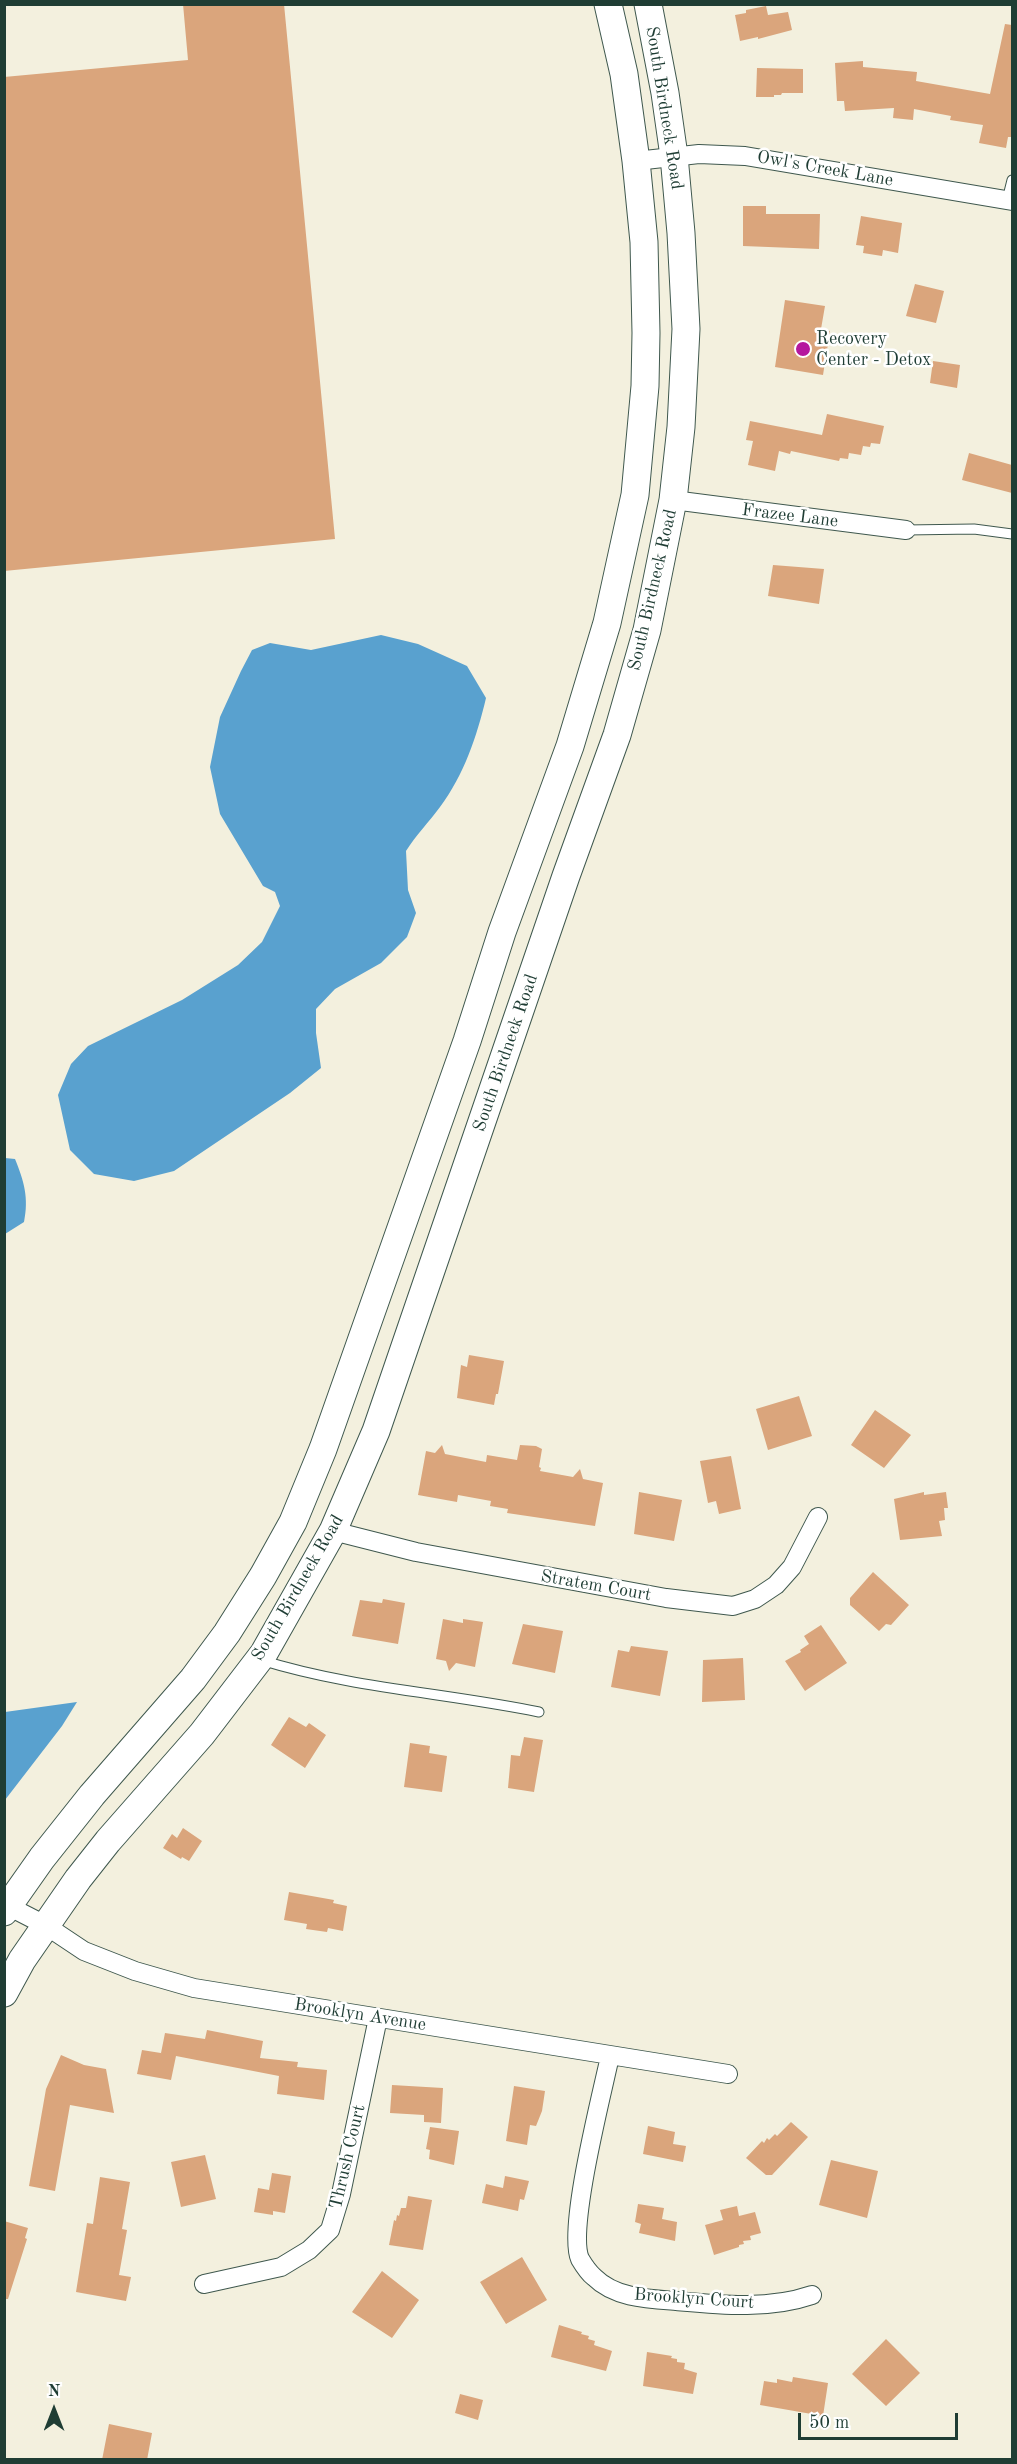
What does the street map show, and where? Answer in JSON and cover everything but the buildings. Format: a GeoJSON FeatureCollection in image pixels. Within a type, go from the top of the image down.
{"type":"FeatureCollection","features":[{"type":"Feature","properties":{"kind":"main road","name":"South Birdneck Road"},"geometry":{"type":"LineString","coordinates":[[6,1907],[92,1795],[193,1679],[227,1633],[263,1576],[293,1522],[323,1449],[467,1041],[506,922],[570,746],[607,624],[635,495],[645,386],[644,253],[636,161],[624,74],[608,4]]}},
{"type":"Feature","properties":{"kind":"main road","name":"South Birdneck Road"},"geometry":{"type":"LineString","coordinates":[[4,1993],[45,1925],[96,1856],[202,1734],[259,1659],[333,1532],[376,1431],[562,887],[617,735],[647,630],[673,500],[681,427],[686,329],[674,156],[648,4]]}},
{"type":"Feature","properties":{"kind":"street","name":"Owl's Creek Lane"},"geometry":{"type":"LineString","coordinates":[[636,161],[699,154],[745,156],[1010,200]]}},
{"type":"Feature","properties":{"kind":"street","name":"Frazee Lane"},"geometry":{"type":"LineString","coordinates":[[673,500],[906,530]]}},
{"type":"Feature","properties":{"kind":"street","name":"Stratem Court"},"geometry":{"type":"LineString","coordinates":[[333,1532],[416,1552],[666,1598],[732,1606],[755,1599],[776,1585],[792,1567],[818,1516]]}},
{"type":"Feature","properties":{"kind":"street","name":"Brooklyn Avenue"},"geometry":{"type":"LineString","coordinates":[[6,1907],[45,1925],[84,1951],[135,1971],[194,1988],[728,2074]]}},
{"type":"Feature","properties":{"kind":"street","name":"Thrush Court"},"geometry":{"type":"LineString","coordinates":[[204,2284],[281,2267],[309,2250],[330,2230],[341,2194],[378,2018]]}},
{"type":"Feature","properties":{"kind":"street","name":"Brooklyn Court"},"geometry":{"type":"LineString","coordinates":[[610,2056],[580,2204],[577,2233],[580,2258],[594,2277],[611,2289],[635,2297],[715,2305],[781,2303],[812,2295]]}},
{"type":"Feature","properties":{"kind":"lane"},"geometry":{"type":"LineString","coordinates":[[1010,200],[1012,180]]}},
{"type":"Feature","properties":{"kind":"lane"},"geometry":{"type":"LineString","coordinates":[[906,530],[974,529],[1012,534]]}},
{"type":"Feature","properties":{"kind":"lane"},"geometry":{"type":"LineString","coordinates":[[259,1659],[313,1676],[485,1701],[539,1712]]}},
{"type":"Feature","properties":{"kind":"water"},"geometry":{"type":"Polygon","coordinates":[[[381,635],[418,644],[467,666],[486,698],[474,741],[456,782],[406,851],[408,890],[416,913],[407,937],[381,963],[335,989],[316,1009],[316,1033],[321,1068],[290,1093],[174,1171],[134,1181],[94,1174],[70,1150],[58,1095],[71,1064],[88,1046],[182,1000],[238,965],[262,942],[280,906],[275,892],[263,886],[220,814],[210,767],[220,717],[252,650],[270,643],[311,650],[381,635]]]}},
{"type":"Feature","properties":{"kind":"water"},"geometry":{"type":"Polygon","coordinates":[[[5,1158],[15,1159],[23,1182],[26,1205],[24,1222],[5,1234],[5,1158]]]}},
{"type":"Feature","properties":{"kind":"water"},"geometry":{"type":"Polygon","coordinates":[[[77,1702],[62,1726],[5,1800],[5,1712],[77,1702]]]}},
{"type":"Feature","properties":{"kind":"place","name":"Recovery Center - Detox"},"geometry":{"type":"Point","coordinates":[803,349]}}]}
